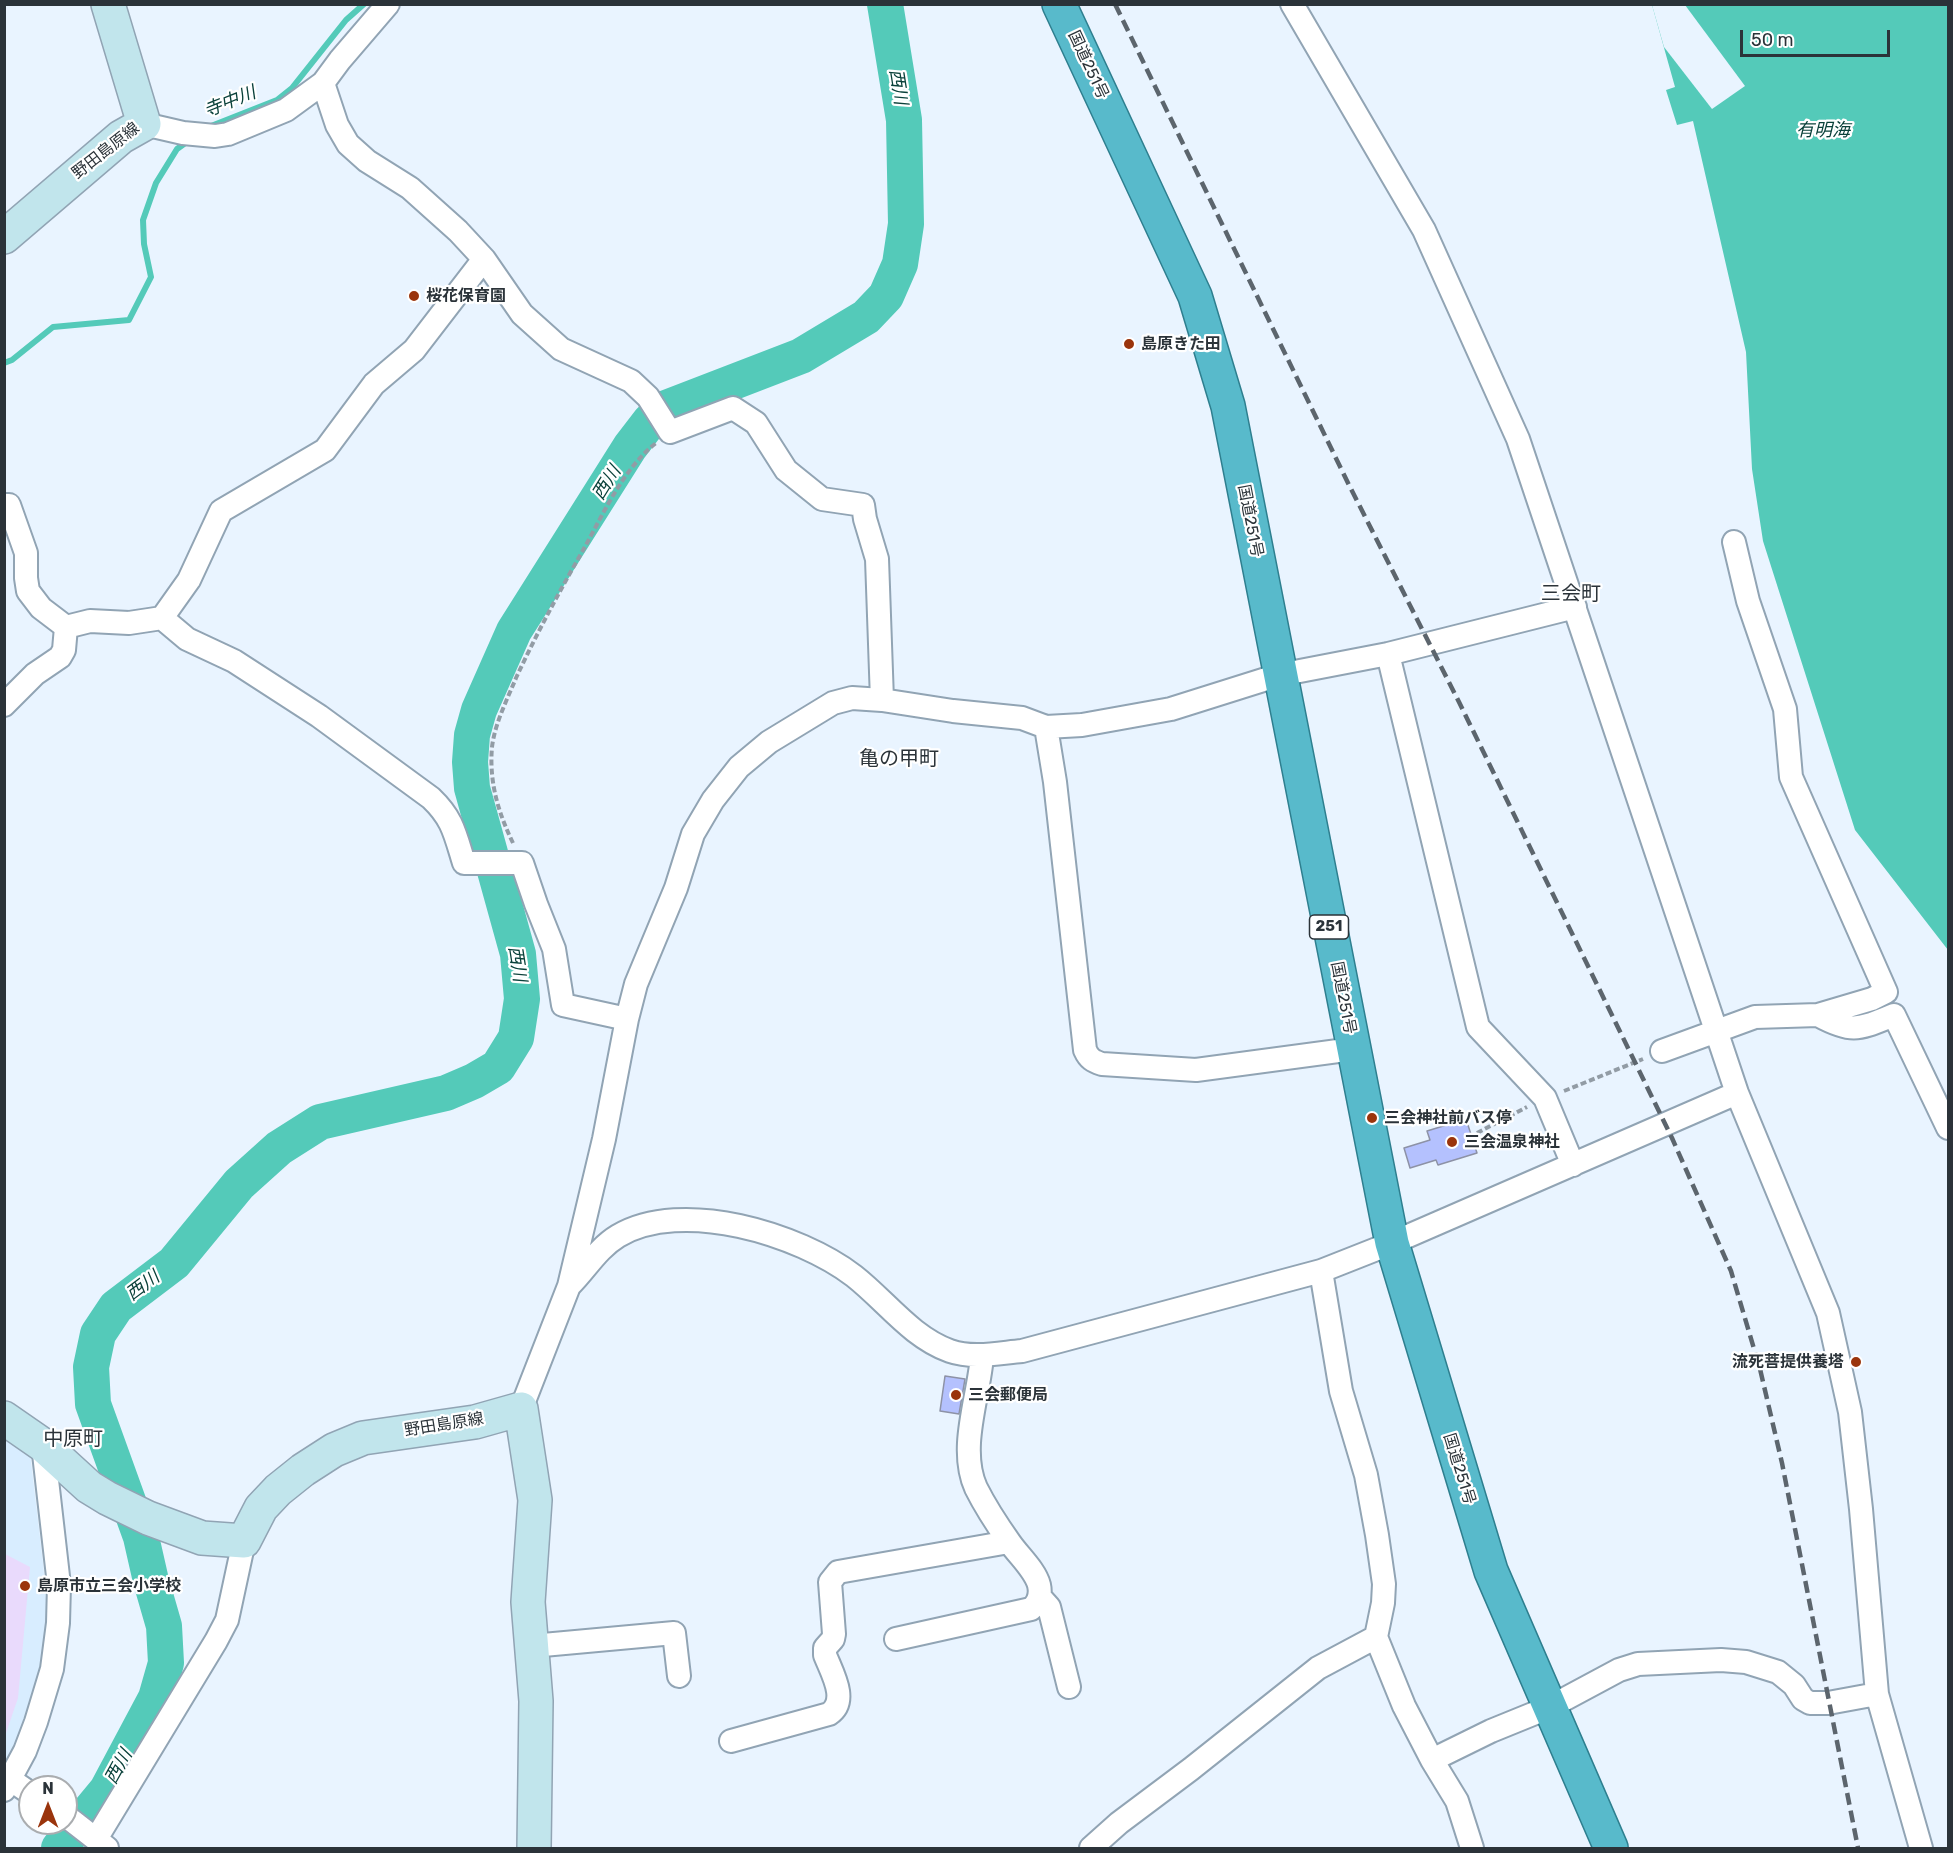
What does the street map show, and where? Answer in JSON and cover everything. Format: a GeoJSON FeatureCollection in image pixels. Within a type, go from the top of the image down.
{"type":"FeatureCollection","features":[{"type":"Feature","properties":{"kind":"highway","name":"国道251号"},"geometry":{"type":"LineString","coordinates":[[1059,4],[1195,296],[1228,406],[1392,1243],[1491,1571],[1611,1848]]}},
{"type":"Feature","properties":{"kind":"main road","name":"野田島原線"},"geometry":{"type":"LineString","coordinates":[[5,237],[122,137],[144,124],[108,4]]}},
{"type":"Feature","properties":{"kind":"main road","name":"野田島原線"},"geometry":{"type":"LineString","coordinates":[[244,1541],[261,1508],[278,1490],[334,1450],[363,1438],[475,1422],[521,1409]]}},
{"type":"Feature","properties":{"kind":"main road"},"geometry":{"type":"LineString","coordinates":[[521,1409],[535,1500],[528,1602],[536,1701],[534,1848]]}},
{"type":"Feature","properties":{"kind":"main road"},"geometry":{"type":"LineString","coordinates":[[4,1418],[43,1445],[89,1487],[107,1498],[148,1518],[202,1539],[244,1541]]}},
{"type":"Feature","properties":{"kind":"street"},"geometry":{"type":"LineString","coordinates":[[144,124],[192,134],[228,134],[286,110],[323,83],[388,4]]}},
{"type":"Feature","properties":{"kind":"street"},"geometry":{"type":"LineString","coordinates":[[1292,4],[1424,230],[1518,439],[1737,1093],[1828,1313],[1850,1412],[1862,1509],[1877,1694],[1920,1848]]}},
{"type":"Feature","properties":{"kind":"street"},"geometry":{"type":"LineString","coordinates":[[323,83],[337,125],[348,144],[367,161],[410,188],[458,231],[484,259],[522,314],[561,350],[630,381],[648,397],[668,430],[733,408],[756,423],[786,470],[822,500],[863,505],[877,559],[882,700]]}},
{"type":"Feature","properties":{"kind":"street"},"geometry":{"type":"LineString","coordinates":[[66,627],[90,621],[129,623],[162,618],[189,580],[221,511],[325,450],[374,384],[414,350],[484,259]]}},
{"type":"Feature","properties":{"kind":"street"},"geometry":{"type":"LineString","coordinates":[[4,505],[9,505],[26,553],[28,591],[41,608],[66,627]]}},
{"type":"Feature","properties":{"kind":"street"},"geometry":{"type":"LineString","coordinates":[[1662,1051],[1755,1017],[1818,1015],[1872,999],[1886,992],[1791,777],[1785,709],[1748,601],[1734,542]]}},
{"type":"Feature","properties":{"kind":"street"},"geometry":{"type":"LineString","coordinates":[[521,1409],[569,1286],[604,1139],[636,984],[676,888],[693,834],[713,800],[739,767],[769,742],[833,704],[852,698],[1022,718],[1046,727],[1082,725],[1171,710],[1279,675],[1388,654],[1575,607]]}},
{"type":"Feature","properties":{"kind":"street"},"geometry":{"type":"LineString","coordinates":[[162,618],[187,639],[234,661],[319,716],[431,798],[444,811],[452,824],[464,863],[519,863],[554,949],[563,1005],[627,1020]]}},
{"type":"Feature","properties":{"kind":"street"},"geometry":{"type":"LineString","coordinates":[[4,705],[35,675],[60,657],[64,650],[66,627]]}},
{"type":"Feature","properties":{"kind":"street"},"geometry":{"type":"LineString","coordinates":[[1388,654],[1478,1027],[1545,1098],[1573,1165]]}},
{"type":"Feature","properties":{"kind":"street"},"geometry":{"type":"LineString","coordinates":[[1046,727],[1055,782],[1085,1050],[1088,1057],[1102,1064],[1196,1070],[1353,1049]]}},
{"type":"Feature","properties":{"kind":"street"},"geometry":{"type":"LineString","coordinates":[[1818,1015],[1847,1029],[1869,1026],[1894,1015],[1948,1128]]}},
{"type":"Feature","properties":{"kind":"street"},"geometry":{"type":"LineString","coordinates":[[569,1286],[607,1244],[638,1227],[660,1222],[695,1220],[732,1224],[803,1245],[834,1262],[856,1278],[911,1329],[952,1352],[982,1356],[1022,1351],[1321,1271],[1392,1243],[1737,1093]]}},
{"type":"Feature","properties":{"kind":"street"},"geometry":{"type":"LineString","coordinates":[[1321,1271],[1341,1391],[1366,1475],[1377,1535],[1384,1584],[1383,1603],[1376,1637],[1404,1706],[1432,1760],[1457,1801],[1472,1848]]}},
{"type":"Feature","properties":{"kind":"street"},"geometry":{"type":"LineString","coordinates":[[982,1356],[981,1381],[969,1439],[971,1474],[977,1489],[1009,1542],[1036,1578],[1040,1597],[1048,1607],[1069,1687]]}},
{"type":"Feature","properties":{"kind":"street"},"geometry":{"type":"LineString","coordinates":[[8,1785],[25,1751],[46,1690],[52,1669],[58,1623],[59,1585],[43,1445]]}},
{"type":"Feature","properties":{"kind":"street"},"geometry":{"type":"LineString","coordinates":[[78,1825],[97,1839],[216,1641],[227,1620],[244,1541]]}},
{"type":"Feature","properties":{"kind":"street"},"geometry":{"type":"LineString","coordinates":[[731,1741],[829,1714],[839,1704],[840,1696],[825,1655],[825,1648],[833,1639],[834,1634],[830,1582],[838,1572],[1009,1542]]}},
{"type":"Feature","properties":{"kind":"street"},"geometry":{"type":"LineString","coordinates":[[896,1639],[1031,1609],[1040,1597]]}},
{"type":"Feature","properties":{"kind":"street"},"geometry":{"type":"LineString","coordinates":[[532,1646],[674,1633],[679,1676]]}},
{"type":"Feature","properties":{"kind":"street"},"geometry":{"type":"LineString","coordinates":[[1091,1848],[1119,1823],[1318,1668],[1376,1637]]}},
{"type":"Feature","properties":{"kind":"street"},"geometry":{"type":"LineString","coordinates":[[1432,1760],[1491,1731],[1550,1707],[1619,1670],[1638,1664],[1721,1660],[1764,1667],[1778,1672],[1794,1685],[1803,1699],[1810,1703],[1877,1694]]}},
{"type":"Feature","properties":{"kind":"path"},"geometry":{"type":"LineString","coordinates":[[519,863],[494,795],[491,770],[492,745],[498,721],[542,623],[614,496],[645,452],[668,430]]}},
{"type":"Feature","properties":{"kind":"path"},"geometry":{"type":"LineString","coordinates":[[1545,1098],[1662,1051]]}},
{"type":"Feature","properties":{"kind":"path"},"geometry":{"type":"LineString","coordinates":[[1477,1133],[1523,1110]]}},
{"type":"Feature","properties":{"kind":"shaded area","name":"島原市立三会小学校"},"geometry":{"type":"Polygon","coordinates":[[[5,1429],[29,1445],[47,1610],[43,1664],[30,1708],[5,1773],[5,1429]]]}},
{"type":"Feature","properties":{"kind":"shaded area"},"geometry":{"type":"Polygon","coordinates":[[[5,1554],[30,1567],[18,1698],[5,1736],[5,1554]]]}},
{"type":"Feature","properties":{"kind":"water","name":"有明海"},"geometry":{"type":"Polygon","coordinates":[[[1652,5],[1948,5],[1948,950],[1855,830],[1763,541],[1752,469],[1746,352],[1693,121],[1677,125],[1666,90],[1675,87],[1652,5]]]}},
{"type":"Feature","properties":{"kind":"pier"},"geometry":{"type":"Polygon","coordinates":[[[1652,5],[1685,5],[1745,86],[1712,109],[1664,47],[1652,5]]]}},
{"type":"Feature","properties":{"kind":"building","name":"三会温泉神社"},"geometry":{"type":"Polygon","coordinates":[[[1466,1119],[1477,1153],[1438,1165],[1436,1160],[1410,1168],[1404,1148],[1430,1140],[1427,1131],[1466,1119]]]}},
{"type":"Feature","properties":{"kind":"building","name":"三会郵便局"},"geometry":{"type":"Polygon","coordinates":[[[945,1376],[965,1379],[959,1414],[940,1411],[945,1376]]]}},
{"type":"Feature","properties":{"kind":"waterway","name":"寺中川"},"geometry":{"type":"LineString","coordinates":[[206,128],[277,100],[292,88],[346,20],[364,4]]}},
{"type":"Feature","properties":{"kind":"waterway","name":"西川"},"geometry":{"type":"LineString","coordinates":[[59,1848],[107,1790],[156,1698],[166,1663],[164,1626],[141,1537],[93,1404],[91,1367],[98,1334],[116,1307],[174,1263],[239,1184],[279,1148],[320,1122],[446,1093],[474,1081],[498,1067],[516,1038],[522,999],[518,954],[472,788],[470,762],[472,735],[479,710],[514,631],[630,447],[650,421],[666,408],[801,356],[866,317],[886,296],[900,264],[906,224],[904,120],[885,4]]}},
{"type":"Feature","properties":{"kind":"waterway","name":"寺中川"},"geometry":{"type":"LineString","coordinates":[[4,363],[12,360],[53,327],[129,320],[151,277],[144,244],[143,220],[156,183],[177,149],[188,141]]}},
{"type":"Feature","properties":{"kind":"railway"},"geometry":{"type":"LineString","coordinates":[[1115,4],[1349,485],[1459,702],[1672,1138],[1731,1271],[1760,1369],[1782,1463],[1858,1848]]}},
{"type":"Feature","properties":{"kind":"place","name":"桜花保育園"},"geometry":{"type":"Point","coordinates":[414,296]}},
{"type":"Feature","properties":{"kind":"place","name":"島原きた田"},"geometry":{"type":"Point","coordinates":[1129,344]}},
{"type":"Feature","properties":{"kind":"place","name":"三会神社前バス停"},"geometry":{"type":"Point","coordinates":[1372,1118]}},
{"type":"Feature","properties":{"kind":"place","name":"三会温泉神社"},"geometry":{"type":"Point","coordinates":[1452,1142]}},
{"type":"Feature","properties":{"kind":"place","name":"流死菩提供養塔"},"geometry":{"type":"Point","coordinates":[1856,1362]}},
{"type":"Feature","properties":{"kind":"place","name":"三会郵便局"},"geometry":{"type":"Point","coordinates":[956,1395]}},
{"type":"Feature","properties":{"kind":"place","name":"島原市立三会小学校"},"geometry":{"type":"Point","coordinates":[25,1586]}},
{"type":"Feature","properties":{"kind":"district","name":"三会町"},"geometry":{"type":"Point","coordinates":[1571,594]}},
{"type":"Feature","properties":{"kind":"district","name":"亀の甲町"},"geometry":{"type":"Point","coordinates":[899,759]}},
{"type":"Feature","properties":{"kind":"district","name":"中原町"},"geometry":{"type":"Point","coordinates":[73,1439]}}]}
